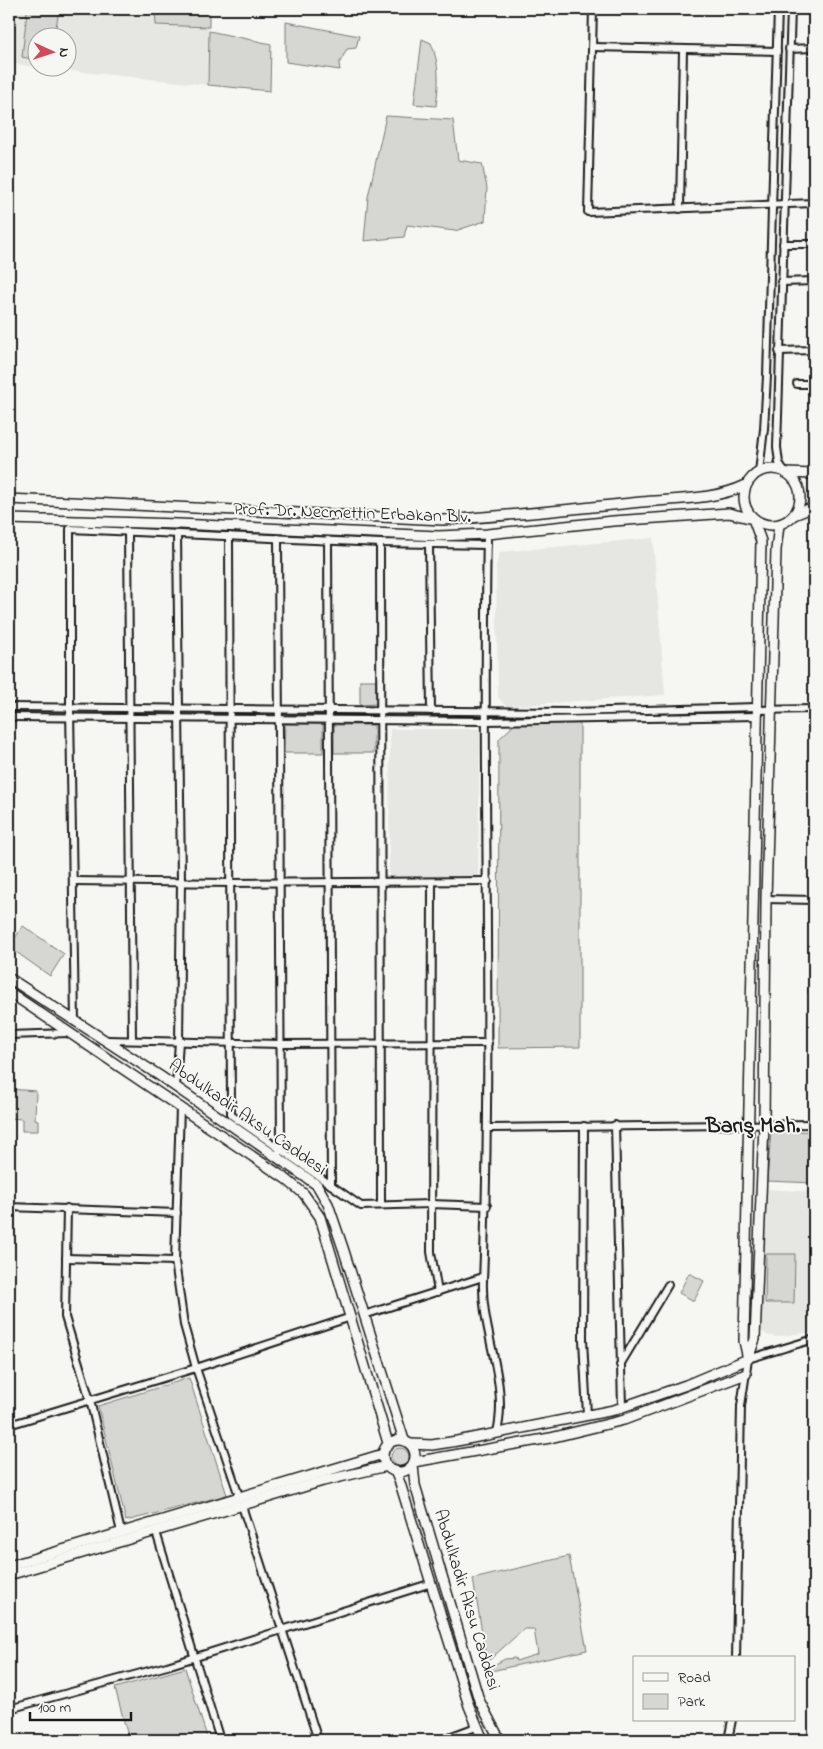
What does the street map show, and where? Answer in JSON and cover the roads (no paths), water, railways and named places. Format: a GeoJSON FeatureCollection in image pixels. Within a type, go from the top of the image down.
{"type":"FeatureCollection","features":[{"type":"Feature","properties":{"kind":"main road"},"geometry":{"type":"LineString","coordinates":[[748,1359],[744,1341],[760,541],[753,519],[744,503],[746,485],[759,472],[768,469],[786,473],[814,474]]}},
{"type":"Feature","properties":{"kind":"main road"},"geometry":{"type":"LineString","coordinates":[[786,473],[793,479],[800,496],[794,514]]}},
{"type":"Feature","properties":{"kind":"main road","name":"Prof. Dr. Necmettin Erbakan Blv."},"geometry":{"type":"LineString","coordinates":[[9,499],[443,520],[486,518],[732,492],[746,485]]}},
{"type":"Feature","properties":{"kind":"main road"},"geometry":{"type":"LineString","coordinates":[[753,519],[770,526],[779,525],[794,514],[814,507]]}},
{"type":"Feature","properties":{"kind":"main road","name":"Prof. Dr. Necmettin Erbakan Blv."},"geometry":{"type":"LineString","coordinates":[[9,519],[178,524],[438,536],[487,534],[729,513],[753,519]]}},
{"type":"Feature","properties":{"kind":"main road"},"geometry":{"type":"LineString","coordinates":[[9,1566],[383,1454],[388,1444],[393,1441],[432,1445],[622,1407],[748,1359],[755,1339],[764,1125],[766,899],[776,550],[779,525]]}},
{"type":"Feature","properties":{"kind":"main road","name":"Abdulkadir Aksu Caddesi"},"geometry":{"type":"LineString","coordinates":[[9,978],[279,1152],[310,1178],[322,1192],[344,1248],[364,1315],[407,1442]]}},
{"type":"Feature","properties":{"kind":"main road","name":"Abdulkadir Aksu Caddesi"},"geometry":{"type":"LineString","coordinates":[[9,992],[286,1179],[314,1205],[330,1246],[388,1444]]}},
{"type":"Feature","properties":{"kind":"main road"},"geometry":{"type":"LineString","coordinates":[[9,1576],[323,1481],[391,1469],[405,1471],[414,1463],[550,1438],[624,1420],[746,1374]]}},
{"type":"Feature","properties":{"kind":"main road"},"geometry":{"type":"LineString","coordinates":[[407,1442],[415,1452],[414,1463]]}},
{"type":"Feature","properties":{"kind":"main road"},"geometry":{"type":"LineString","coordinates":[[383,1454],[391,1469]]}},
{"type":"Feature","properties":{"kind":"main road","name":"Abdulkadir Aksu Caddesi"},"geometry":{"type":"LineString","coordinates":[[414,1463],[415,1484],[477,1692],[485,1715],[500,1740]]}},
{"type":"Feature","properties":{"kind":"main road","name":"Abdulkadir Aksu Caddesi"},"geometry":{"type":"LineString","coordinates":[[391,1469],[432,1583],[476,1727],[483,1740]]}},
{"type":"Feature","properties":{"kind":"street"},"geometry":{"type":"LineString","coordinates":[[592,9],[588,212],[814,203]]}},
{"type":"Feature","properties":{"kind":"street"},"geometry":{"type":"LineString","coordinates":[[759,472],[767,376],[778,9]]}},
{"type":"Feature","properties":{"kind":"street"},"geometry":{"type":"LineString","coordinates":[[786,473],[779,463],[778,454],[779,352],[791,9]]}},
{"type":"Feature","properties":{"kind":"street"},"geometry":{"type":"LineString","coordinates":[[592,47],[777,51]]}},
{"type":"Feature","properties":{"kind":"street"},"geometry":{"type":"LineString","coordinates":[[789,49],[814,48]]}},
{"type":"Feature","properties":{"kind":"street"},"geometry":{"type":"LineString","coordinates":[[680,209],[683,50]]}},
{"type":"Feature","properties":{"kind":"street"},"geometry":{"type":"LineString","coordinates":[[783,244],[814,244]]}},
{"type":"Feature","properties":{"kind":"street"},"geometry":{"type":"LineString","coordinates":[[782,282],[814,281]]}},
{"type":"Feature","properties":{"kind":"street"},"geometry":{"type":"LineString","coordinates":[[779,352],[814,350]]}},
{"type":"Feature","properties":{"kind":"street"},"geometry":{"type":"LineString","coordinates":[[797,384],[814,384]]}},
{"type":"Feature","properties":{"kind":"street"},"geometry":{"type":"LineString","coordinates":[[75,1022],[70,718],[70,529],[429,545],[487,545]]}},
{"type":"Feature","properties":{"kind":"street"},"geometry":{"type":"LineString","coordinates":[[128,532],[132,1040]]}},
{"type":"Feature","properties":{"kind":"street"},"geometry":{"type":"LineString","coordinates":[[176,1087],[179,1041],[181,883],[177,534]]}},
{"type":"Feature","properties":{"kind":"street"},"geometry":{"type":"LineString","coordinates":[[487,534],[488,1128],[487,1206],[483,1277],[486,1322],[502,1406],[498,1432]]}},
{"type":"Feature","properties":{"kind":"street"},"geometry":{"type":"LineString","coordinates":[[229,536],[232,1115],[279,1152],[361,1206],[381,1204],[487,1206]]}},
{"type":"Feature","properties":{"kind":"street"},"geometry":{"type":"LineString","coordinates":[[278,538],[279,1152]]}},
{"type":"Feature","properties":{"kind":"street"},"geometry":{"type":"LineString","coordinates":[[328,540],[331,1185]]}},
{"type":"Feature","properties":{"kind":"street"},"geometry":{"type":"LineString","coordinates":[[380,543],[381,1204]]}},
{"type":"Feature","properties":{"kind":"street"},"geometry":{"type":"LineString","coordinates":[[429,545],[430,711]]}},
{"type":"Feature","properties":{"kind":"street"},"geometry":{"type":"LineString","coordinates":[[9,707],[486,712],[756,711]]}},
{"type":"Feature","properties":{"kind":"street"},"geometry":{"type":"LineString","coordinates":[[9,717],[178,720],[380,719],[486,721],[814,709]]}},
{"type":"Feature","properties":{"kind":"street"},"geometry":{"type":"LineString","coordinates":[[74,882],[230,883],[488,880]]}},
{"type":"Feature","properties":{"kind":"street"},"geometry":{"type":"LineString","coordinates":[[432,882],[431,1204],[432,1263],[438,1292]]}},
{"type":"Feature","properties":{"kind":"street"},"geometry":{"type":"LineString","coordinates":[[766,899],[814,900]]}},
{"type":"Feature","properties":{"kind":"street"},"geometry":{"type":"LineString","coordinates":[[9,1035],[69,1033]]}},
{"type":"Feature","properties":{"kind":"street"},"geometry":{"type":"LineString","coordinates":[[103,1040],[280,1044],[488,1043]]}},
{"type":"Feature","properties":{"kind":"street"},"geometry":{"type":"LineString","coordinates":[[180,1108],[175,1261],[184,1325],[196,1368],[240,1496]]}},
{"type":"Feature","properties":{"kind":"street"},"geometry":{"type":"LineString","coordinates":[[488,1128],[814,1124]]}},
{"type":"Feature","properties":{"kind":"street"},"geometry":{"type":"LineString","coordinates":[[615,1125],[622,1407]]}},
{"type":"Feature","properties":{"kind":"street"},"geometry":{"type":"LineString","coordinates":[[584,1126],[583,1340],[587,1415]]}},
{"type":"Feature","properties":{"kind":"street"},"geometry":{"type":"LineString","coordinates":[[9,1207],[177,1212]]}},
{"type":"Feature","properties":{"kind":"street"},"geometry":{"type":"LineString","coordinates":[[67,1208],[66,1317],[90,1400],[121,1532]]}},
{"type":"Feature","properties":{"kind":"street"},"geometry":{"type":"LineString","coordinates":[[66,1258],[175,1261]]}},
{"type":"Feature","properties":{"kind":"street"},"geometry":{"type":"LineString","coordinates":[[364,1315],[483,1277]]}},
{"type":"Feature","properties":{"kind":"street"},"geometry":{"type":"LineString","coordinates":[[620,1365],[668,1285]]}},
{"type":"Feature","properties":{"kind":"street"},"geometry":{"type":"LineString","coordinates":[[9,1425],[351,1318]]}},
{"type":"Feature","properties":{"kind":"street"},"geometry":{"type":"LineString","coordinates":[[736,1656],[741,1406],[748,1359],[814,1339]]}},
{"type":"Feature","properties":{"kind":"street"},"geometry":{"type":"LineString","coordinates":[[242,1506],[318,1740]]}},
{"type":"Feature","properties":{"kind":"street"},"geometry":{"type":"LineString","coordinates":[[156,1532],[220,1740]]}},
{"type":"Feature","properties":{"kind":"street"},"geometry":{"type":"LineString","coordinates":[[9,1709],[196,1657],[432,1583]]}},
{"type":"Feature","properties":{"kind":"street"},"geometry":{"type":"LineString","coordinates":[[728,1740],[732,1722]]}},
{"type":"Feature","properties":{"kind":"street"},"geometry":{"type":"LineString","coordinates":[[441,1740],[476,1727]]}},
{"type":"Feature","properties":{"kind":"district","name":"Barış Mah."},"geometry":{"type":"Point","coordinates":[753,1127]}}]}
